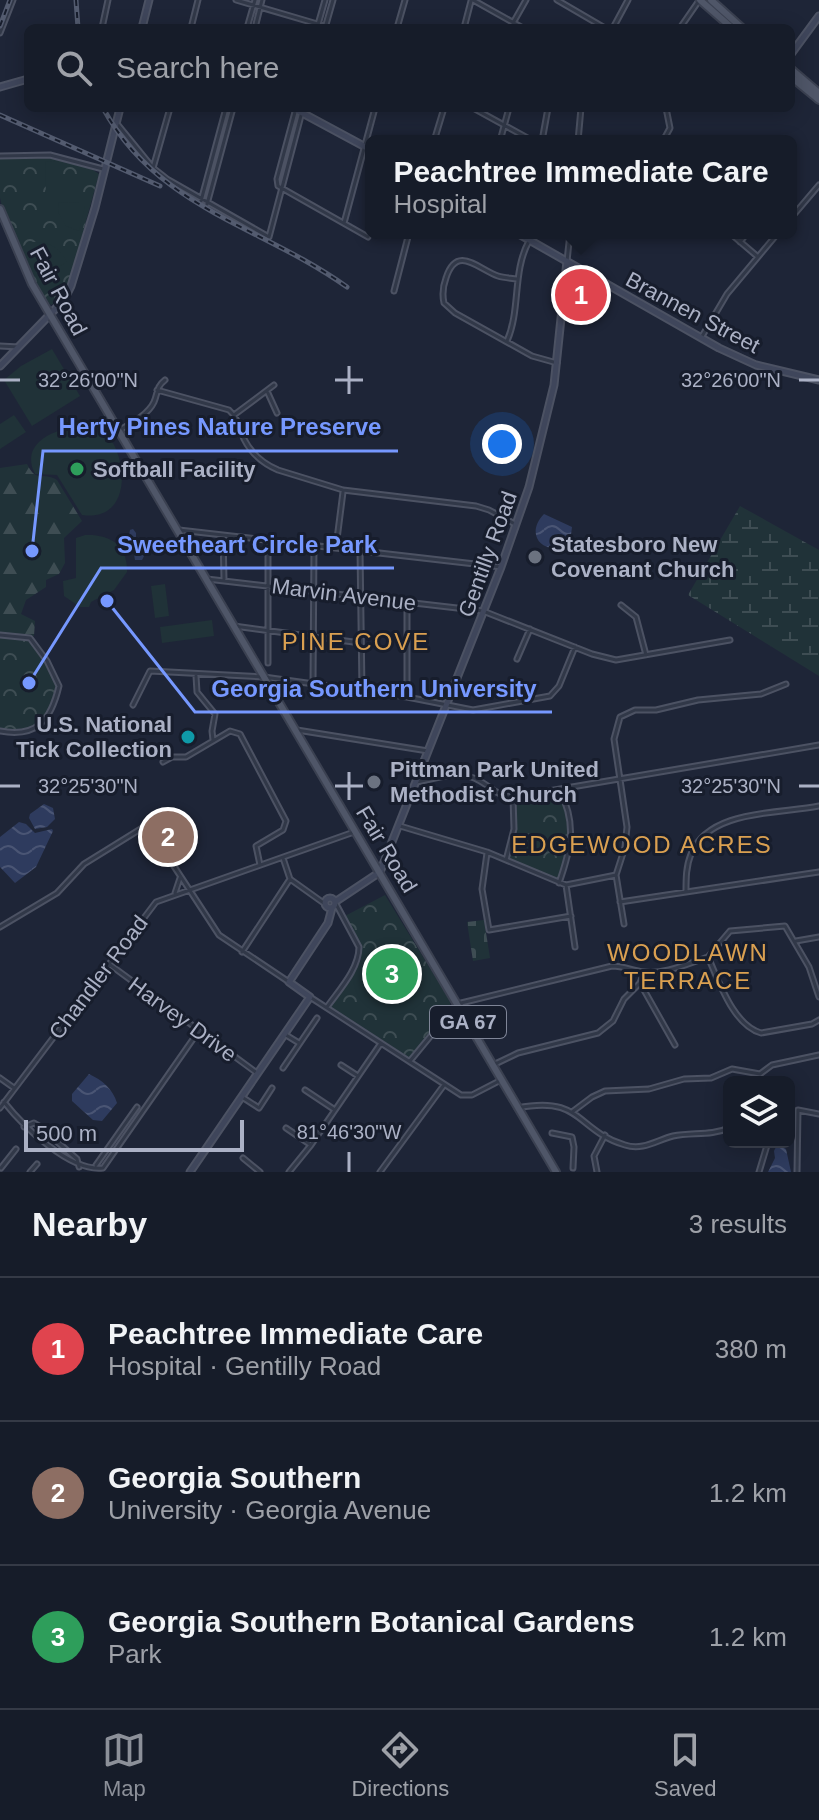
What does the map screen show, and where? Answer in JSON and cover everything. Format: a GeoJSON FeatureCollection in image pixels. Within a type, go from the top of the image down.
{"type":"FeatureCollection","features":[{"type":"Feature","properties":{"kind":"main road"},"geometry":{"type":"LineString","coordinates":[[699,0],[727,24]]}},
{"type":"Feature","properties":{"kind":"main road"},"geometry":{"type":"LineString","coordinates":[[711,0],[738,24]]}},
{"type":"Feature","properties":{"kind":"main road"},"geometry":{"type":"LineString","coordinates":[[795,72],[819,93]]}},
{"type":"Feature","properties":{"kind":"main road"},"geometry":{"type":"LineString","coordinates":[[795,80],[819,100]]}},
{"type":"Feature","properties":{"kind":"main road","name":"Fair Road"},"geometry":{"type":"LineString","coordinates":[[0,209],[32,284],[556,1172]]}},
{"type":"Feature","properties":{"kind":"street"},"geometry":{"type":"LineString","coordinates":[[0,33],[13,0]]}},
{"type":"Feature","properties":{"kind":"street"},"geometry":{"type":"LineString","coordinates":[[103,24],[108,0]]}},
{"type":"Feature","properties":{"kind":"street"},"geometry":{"type":"LineString","coordinates":[[143,24],[149,0]]}},
{"type":"Feature","properties":{"kind":"street"},"geometry":{"type":"LineString","coordinates":[[192,24],[198,0]]}},
{"type":"Feature","properties":{"kind":"street"},"geometry":{"type":"LineString","coordinates":[[236,0],[254,2],[260,7],[321,24]]}},
{"type":"Feature","properties":{"kind":"street"},"geometry":{"type":"LineString","coordinates":[[256,24],[262,0]]}},
{"type":"Feature","properties":{"kind":"street"},"geometry":{"type":"LineString","coordinates":[[318,22],[325,0]]}},
{"type":"Feature","properties":{"kind":"street"},"geometry":{"type":"LineString","coordinates":[[327,24],[333,0]]}},
{"type":"Feature","properties":{"kind":"street"},"geometry":{"type":"LineString","coordinates":[[398,24],[405,0]]}},
{"type":"Feature","properties":{"kind":"street"},"geometry":{"type":"LineString","coordinates":[[465,24],[472,0],[513,23],[526,0]]}},
{"type":"Feature","properties":{"kind":"street"},"geometry":{"type":"LineString","coordinates":[[557,0],[597,24]]}},
{"type":"Feature","properties":{"kind":"street"},"geometry":{"type":"LineString","coordinates":[[615,24],[628,0]]}},
{"type":"Feature","properties":{"kind":"street"},"geometry":{"type":"LineString","coordinates":[[683,24],[699,0]]}},
{"type":"Feature","properties":{"kind":"street"},"geometry":{"type":"LineString","coordinates":[[248,24],[254,2]]}},
{"type":"Feature","properties":{"kind":"street"},"geometry":{"type":"LineString","coordinates":[[695,10],[702,7],[710,10]]}},
{"type":"Feature","properties":{"kind":"street"},"geometry":{"type":"LineString","coordinates":[[795,49],[819,16]]}},
{"type":"Feature","properties":{"kind":"street"},"geometry":{"type":"LineString","coordinates":[[0,87],[24,80]]}},
{"type":"Feature","properties":{"kind":"street"},"geometry":{"type":"LineString","coordinates":[[0,366],[64,300],[75,274],[119,112]]}},
{"type":"Feature","properties":{"kind":"street"},"geometry":{"type":"LineString","coordinates":[[153,168],[169,112]]}},
{"type":"Feature","properties":{"kind":"street"},"geometry":{"type":"LineString","coordinates":[[201,201],[225,112]]}},
{"type":"Feature","properties":{"kind":"street"},"geometry":{"type":"LineString","coordinates":[[207,204],[232,112]]}},
{"type":"Feature","properties":{"kind":"street"},"geometry":{"type":"LineString","coordinates":[[297,112],[277,179],[278,186],[365,235]]}},
{"type":"Feature","properties":{"kind":"street"},"geometry":{"type":"LineString","coordinates":[[303,112],[365,147]]}},
{"type":"Feature","properties":{"kind":"street"},"geometry":{"type":"LineString","coordinates":[[370,135],[374,112]]}},
{"type":"Feature","properties":{"kind":"street"},"geometry":{"type":"LineString","coordinates":[[436,135],[443,112]]}},
{"type":"Feature","properties":{"kind":"street"},"geometry":{"type":"LineString","coordinates":[[480,112],[522,135]]}},
{"type":"Feature","properties":{"kind":"street"},"geometry":{"type":"LineString","coordinates":[[502,135],[508,112]]}},
{"type":"Feature","properties":{"kind":"street"},"geometry":{"type":"LineString","coordinates":[[543,135],[547,112]]}},
{"type":"Feature","properties":{"kind":"street"},"geometry":{"type":"LineString","coordinates":[[579,135],[581,112]]}},
{"type":"Feature","properties":{"kind":"street"},"geometry":{"type":"LineString","coordinates":[[666,135],[670,128],[667,112]]}},
{"type":"Feature","properties":{"kind":"street"},"geometry":{"type":"LineString","coordinates":[[116,122],[153,168],[201,201],[269,237],[282,190]]}},
{"type":"Feature","properties":{"kind":"street"},"geometry":{"type":"LineString","coordinates":[[0,156],[50,155],[103,169]]}},
{"type":"Feature","properties":{"kind":"street"},"geometry":{"type":"LineString","coordinates":[[344,223],[365,158]]}},
{"type":"Feature","properties":{"kind":"street"},"geometry":{"type":"LineString","coordinates":[[797,211],[819,185]]}},
{"type":"Feature","properties":{"kind":"street"},"geometry":{"type":"LineString","coordinates":[[394,291],[407,239]]}},
{"type":"Feature","properties":{"kind":"street","name":"Gentilly Road"},"geometry":{"type":"LineString","coordinates":[[380,872],[517,525],[551,400],[569,239]]}},
{"type":"Feature","properties":{"kind":"street"},"geometry":{"type":"LineString","coordinates":[[737,239],[758,257]]}},
{"type":"Feature","properties":{"kind":"street"},"geometry":{"type":"LineString","coordinates":[[701,338],[727,294],[773,239]]}},
{"type":"Feature","properties":{"kind":"street"},"geometry":{"type":"LineString","coordinates":[[507,341],[515,315],[521,259],[529,240]]}},
{"type":"Feature","properties":{"kind":"street","name":"Brannen Street"},"geometry":{"type":"LineString","coordinates":[[529,240],[701,338],[756,365],[819,380]]}},
{"type":"Feature","properties":{"kind":"street"},"geometry":{"type":"LineString","coordinates":[[517,279],[501,277],[468,260],[460,261],[451,266],[443,288],[444,303],[449,309],[532,356],[557,363]]}},
{"type":"Feature","properties":{"kind":"street"},"geometry":{"type":"LineString","coordinates":[[562,312],[571,275],[581,272],[594,277]]}},
{"type":"Feature","properties":{"kind":"street"},"geometry":{"type":"LineString","coordinates":[[0,346],[19,347]]}},
{"type":"Feature","properties":{"kind":"street"},"geometry":{"type":"LineString","coordinates":[[118,431],[144,414],[153,404],[157,390],[165,380]]}},
{"type":"Feature","properties":{"kind":"street"},"geometry":{"type":"LineString","coordinates":[[234,415],[274,385]]}},
{"type":"Feature","properties":{"kind":"street"},"geometry":{"type":"LineString","coordinates":[[157,390],[223,407],[234,415],[246,443],[268,466],[343,490],[476,506],[517,525]]}},
{"type":"Feature","properties":{"kind":"street"},"geometry":{"type":"LineString","coordinates":[[267,391],[277,413]]}},
{"type":"Feature","properties":{"kind":"street"},"geometry":{"type":"LineString","coordinates":[[336,547],[343,490]]}},
{"type":"Feature","properties":{"kind":"street"},"geometry":{"type":"LineString","coordinates":[[176,530],[501,567]]}},
{"type":"Feature","properties":{"kind":"street"},"geometry":{"type":"LineString","coordinates":[[223,535],[224,579]]}},
{"type":"Feature","properties":{"kind":"street"},"geometry":{"type":"LineString","coordinates":[[268,540],[268,663]]}},
{"type":"Feature","properties":{"kind":"street"},"geometry":{"type":"LineString","coordinates":[[313,684],[314,545]]}},
{"type":"Feature","properties":{"kind":"street"},"geometry":{"type":"LineString","coordinates":[[360,550],[362,691]]}},
{"type":"Feature","properties":{"kind":"street","name":"Marvin Avenue"},"geometry":{"type":"LineString","coordinates":[[205,579],[483,611],[616,660],[730,640]]}},
{"type":"Feature","properties":{"kind":"street"},"geometry":{"type":"LineString","coordinates":[[407,602],[407,697]]}},
{"type":"Feature","properties":{"kind":"street"},"geometry":{"type":"LineString","coordinates":[[621,605],[636,617],[646,655]]}},
{"type":"Feature","properties":{"kind":"street"},"geometry":{"type":"LineString","coordinates":[[233,626],[361,643]]}},
{"type":"Feature","properties":{"kind":"street"},"geometry":{"type":"LineString","coordinates":[[517,659],[530,629]]}},
{"type":"Feature","properties":{"kind":"street"},"geometry":{"type":"LineString","coordinates":[[0,635],[30,638],[47,661],[59,686],[51,712],[42,723],[17,734],[0,731]]}},
{"type":"Feature","properties":{"kind":"street"},"geometry":{"type":"LineString","coordinates":[[133,705],[150,671],[264,677],[482,710],[550,696],[559,686],[575,647]]}},
{"type":"Feature","properties":{"kind":"street"},"geometry":{"type":"LineString","coordinates":[[196,675],[197,692],[215,714],[213,740]]}},
{"type":"Feature","properties":{"kind":"street"},"geometry":{"type":"LineString","coordinates":[[624,924],[616,875],[625,847],[627,827],[614,739],[617,721],[623,713],[635,710],[761,694],[786,684]]}},
{"type":"Feature","properties":{"kind":"street"},"geometry":{"type":"LineString","coordinates":[[295,730],[428,751]]}},
{"type":"Feature","properties":{"kind":"street"},"geometry":{"type":"LineString","coordinates":[[163,762],[172,757],[186,757],[230,731],[240,734],[286,821],[283,830],[256,846],[260,865]]}},
{"type":"Feature","properties":{"kind":"street"},"geometry":{"type":"LineString","coordinates":[[417,782],[463,775],[477,779],[495,793],[513,797],[819,745]]}},
{"type":"Feature","properties":{"kind":"street"},"geometry":{"type":"LineString","coordinates":[[559,883],[569,848],[572,821],[560,789]]}},
{"type":"Feature","properties":{"kind":"street"},"geometry":{"type":"LineString","coordinates":[[506,860],[514,829],[513,797]]}},
{"type":"Feature","properties":{"kind":"street"},"geometry":{"type":"LineString","coordinates":[[686,891],[689,857],[706,832],[753,815],[819,806]]}},
{"type":"Feature","properties":{"kind":"street"},"geometry":{"type":"LineString","coordinates":[[0,926],[57,893],[84,864],[147,825],[219,935],[242,952],[467,1096],[501,1080]]}},
{"type":"Feature","properties":{"kind":"street"},"geometry":{"type":"LineString","coordinates":[[400,826],[487,852],[566,885],[616,875]]}},
{"type":"Feature","properties":{"kind":"street","name":"Chandler Road"},"geometry":{"type":"LineString","coordinates":[[0,1108],[156,902],[356,831]]}},
{"type":"Feature","properties":{"kind":"street"},"geometry":{"type":"LineString","coordinates":[[487,852],[482,889],[489,930],[571,916]]}},
{"type":"Feature","properties":{"kind":"street"},"geometry":{"type":"LineString","coordinates":[[283,858],[290,879],[332,904],[359,947],[352,970],[327,1007]]}},
{"type":"Feature","properties":{"kind":"street"},"geometry":{"type":"LineString","coordinates":[[289,982],[328,923],[332,904],[380,872]]}},
{"type":"Feature","properties":{"kind":"street"},"geometry":{"type":"LineString","coordinates":[[620,902],[819,872]]}},
{"type":"Feature","properties":{"kind":"street"},"geometry":{"type":"LineString","coordinates":[[173,895],[180,878]]}},
{"type":"Feature","properties":{"kind":"street"},"geometry":{"type":"LineString","coordinates":[[242,952],[290,879]]}},
{"type":"Feature","properties":{"kind":"street"},"geometry":{"type":"LineString","coordinates":[[566,885],[575,947]]}},
{"type":"Feature","properties":{"kind":"street"},"geometry":{"type":"LineString","coordinates":[[410,1061],[457,1004],[612,966],[656,971],[708,957],[726,935],[738,930],[785,926],[796,941],[819,997]]}},
{"type":"Feature","properties":{"kind":"street"},"geometry":{"type":"LineString","coordinates":[[796,941],[819,937]]}},
{"type":"Feature","properties":{"kind":"street"},"geometry":{"type":"LineString","coordinates":[[708,957],[733,1008],[755,1032],[812,1024],[819,1020]]}},
{"type":"Feature","properties":{"kind":"street","name":"Harvey Drive"},"geometry":{"type":"LineString","coordinates":[[109,964],[258,1073]]}},
{"type":"Feature","properties":{"kind":"street"},"geometry":{"type":"LineString","coordinates":[[493,1065],[518,1053],[598,1033],[613,1021],[624,999],[640,983],[644,972]]}},
{"type":"Feature","properties":{"kind":"street"},"geometry":{"type":"LineString","coordinates":[[640,983],[675,1045]]}},
{"type":"Feature","properties":{"kind":"street"},"geometry":{"type":"LineString","coordinates":[[190,1172],[310,997]]}},
{"type":"Feature","properties":{"kind":"street"},"geometry":{"type":"LineString","coordinates":[[283,1068],[317,1018]]}},
{"type":"Feature","properties":{"kind":"street"},"geometry":{"type":"LineString","coordinates":[[4,1102],[24,1127],[79,1167],[103,1168],[198,1032]]}},
{"type":"Feature","properties":{"kind":"street"},"geometry":{"type":"LineString","coordinates":[[284,1034],[299,1043]]}},
{"type":"Feature","properties":{"kind":"street"},"geometry":{"type":"LineString","coordinates":[[289,1172],[381,1043]]}},
{"type":"Feature","properties":{"kind":"street"},"geometry":{"type":"LineString","coordinates":[[572,1112],[605,1091],[649,1089],[684,1079],[711,1078],[732,1069],[760,1074],[772,1065],[819,1055]]}},
{"type":"Feature","properties":{"kind":"street"},"geometry":{"type":"LineString","coordinates":[[341,1065],[358,1076]]}},
{"type":"Feature","properties":{"kind":"street"},"geometry":{"type":"LineString","coordinates":[[0,1078],[14,1088]]}},
{"type":"Feature","properties":{"kind":"street"},"geometry":{"type":"LineString","coordinates":[[380,1172],[445,1084]]}},
{"type":"Feature","properties":{"kind":"street"},"geometry":{"type":"LineString","coordinates":[[242,1097],[259,1108],[272,1088]]}},
{"type":"Feature","properties":{"kind":"street"},"geometry":{"type":"LineString","coordinates":[[305,1090],[335,1110]]}},
{"type":"Feature","properties":{"kind":"street"},"geometry":{"type":"LineString","coordinates":[[517,1108],[551,1104],[572,1112],[622,1144],[636,1147],[671,1137],[723,1130]]}},
{"type":"Feature","properties":{"kind":"street"},"geometry":{"type":"LineString","coordinates":[[96,1165],[137,1107]]}},
{"type":"Feature","properties":{"kind":"street"},"geometry":{"type":"LineString","coordinates":[[797,1172],[798,1110],[819,1114]]}},
{"type":"Feature","properties":{"kind":"street"},"geometry":{"type":"LineString","coordinates":[[130,1118],[137,1122]]}},
{"type":"Feature","properties":{"kind":"street"},"geometry":{"type":"LineString","coordinates":[[24,1127],[34,1123],[77,1159],[79,1167]]}},
{"type":"Feature","properties":{"kind":"street"},"geometry":{"type":"LineString","coordinates":[[286,1128],[311,1145]]}},
{"type":"Feature","properties":{"kind":"street"},"geometry":{"type":"LineString","coordinates":[[552,1133],[572,1137],[574,1170],[568,1172]]}},
{"type":"Feature","properties":{"kind":"street"},"geometry":{"type":"LineString","coordinates":[[43,1143],[48,1134]]}},
{"type":"Feature","properties":{"kind":"street"},"geometry":{"type":"LineString","coordinates":[[597,1172],[594,1156],[605,1135]]}},
{"type":"Feature","properties":{"kind":"street"},"geometry":{"type":"LineString","coordinates":[[117,1137],[123,1141]]}},
{"type":"Feature","properties":{"kind":"street"},"geometry":{"type":"LineString","coordinates":[[759,1172],[766,1148]]}},
{"type":"Feature","properties":{"kind":"street"},"geometry":{"type":"LineString","coordinates":[[6,1172],[1,1168],[16,1149]]}},
{"type":"Feature","properties":{"kind":"street"},"geometry":{"type":"LineString","coordinates":[[243,1158],[260,1172]]}},
{"type":"Feature","properties":{"kind":"street"},"geometry":{"type":"LineString","coordinates":[[30,1172],[37,1164]]}},
{"type":"Feature","properties":{"kind":"green space"},"geometry":{"type":"Polygon","coordinates":[[[48,157],[90,168],[99,174],[69,283],[61,298],[51,305],[21,254],[0,197],[0,159],[48,157]]]}},
{"type":"Feature","properties":{"kind":"green space"},"geometry":{"type":"Polygon","coordinates":[[[60,161],[60,194],[46,194],[45,162],[60,161]]]}},
{"type":"Feature","properties":{"kind":"green space"},"geometry":{"type":"Polygon","coordinates":[[[79,202],[85,206],[79,231],[66,226],[59,214],[58,203],[79,202]]]}},
{"type":"Feature","properties":{"kind":"green space"},"geometry":{"type":"Polygon","coordinates":[[[31,242],[53,246],[67,262],[42,275],[31,269],[21,247],[31,242]]]}},
{"type":"Feature","properties":{"kind":"green space"},"geometry":{"type":"Polygon","coordinates":[[[52,349],[80,396],[32,426],[4,380],[21,366],[52,349]]]}},
{"type":"Feature","properties":{"kind":"green space"},"geometry":{"type":"Polygon","coordinates":[[[14,415],[26,432],[0,449],[0,424],[14,415]]]}},
{"type":"Feature","properties":{"kind":"green space","name":"Softball Facility"},"geometry":{"type":"Polygon","coordinates":[[[85,425],[98,428],[108,436],[116,448],[120,463],[122,479],[119,494],[112,507],[100,514],[82,515],[57,475],[35,474],[31,463],[32,453],[44,438],[64,429],[85,425]]]}},
{"type":"Feature","properties":{"kind":"green space"},"geometry":{"type":"Polygon","coordinates":[[[27,464],[34,474],[57,480],[82,521],[64,538],[65,563],[59,574],[46,580],[46,587],[26,600],[21,614],[35,621],[34,636],[0,632],[0,468],[27,464]]]}},
{"type":"Feature","properties":{"kind":"green space"},"geometry":{"type":"Polygon","coordinates":[[[740,506],[819,550],[819,676],[688,595],[740,506]]]}},
{"type":"Feature","properties":{"kind":"green space"},"geometry":{"type":"Polygon","coordinates":[[[85,535],[116,543],[124,555],[127,572],[114,590],[91,602],[89,607],[80,607],[64,596],[63,581],[76,578],[76,538],[85,535]]]}},
{"type":"Feature","properties":{"kind":"green space"},"geometry":{"type":"Polygon","coordinates":[[[165,584],[169,616],[155,618],[151,586],[165,584]]]}},
{"type":"Feature","properties":{"kind":"green space"},"geometry":{"type":"Polygon","coordinates":[[[212,620],[214,636],[162,643],[160,627],[212,620]]]}},
{"type":"Feature","properties":{"kind":"green space"},"geometry":{"type":"Polygon","coordinates":[[[0,635],[30,638],[47,661],[59,686],[46,717],[33,729],[24,732],[0,731],[0,635]]]}},
{"type":"Feature","properties":{"kind":"green space"},"geometry":{"type":"Polygon","coordinates":[[[554,792],[562,799],[570,820],[568,846],[558,880],[508,859],[516,833],[517,797],[554,792]]]}},
{"type":"Feature","properties":{"kind":"green space"},"geometry":{"type":"Polygon","coordinates":[[[385,895],[450,1001],[450,1008],[410,1058],[330,1006],[361,960],[360,946],[343,917],[385,895]]]}},
{"type":"Feature","properties":{"kind":"green space"},"geometry":{"type":"Polygon","coordinates":[[[484,920],[490,958],[473,961],[467,922],[484,920]]]}},
{"type":"Feature","properties":{"kind":"water"},"geometry":{"type":"Polygon","coordinates":[[[544,514],[572,527],[570,542],[554,548],[540,543],[536,530],[544,514]]]}},
{"type":"Feature","properties":{"kind":"water"},"geometry":{"type":"Polygon","coordinates":[[[133,529],[136,545],[145,554],[142,560],[135,560],[128,541],[133,529]]]}},
{"type":"Feature","properties":{"kind":"water"},"geometry":{"type":"Polygon","coordinates":[[[44,804],[53,808],[55,819],[47,827],[35,829],[30,814],[44,804]]]}},
{"type":"Feature","properties":{"kind":"water"},"geometry":{"type":"Polygon","coordinates":[[[19,822],[35,833],[53,831],[36,867],[15,883],[0,867],[0,837],[19,822]]]}},
{"type":"Feature","properties":{"kind":"water"},"geometry":{"type":"Polygon","coordinates":[[[89,1074],[113,1093],[117,1103],[102,1121],[93,1120],[72,1101],[72,1094],[89,1074]]]}},
{"type":"Feature","properties":{"kind":"water"},"geometry":{"type":"Polygon","coordinates":[[[776,1148],[786,1149],[791,1172],[768,1172],[775,1158],[776,1148]]]}},
{"type":"Feature","properties":{"kind":"railway"},"geometry":{"type":"LineString","coordinates":[[0,26],[10,0]]}},
{"type":"Feature","properties":{"kind":"railway"},"geometry":{"type":"LineString","coordinates":[[76,0],[78,24]]}},
{"type":"Feature","properties":{"kind":"railway"},"geometry":{"type":"LineString","coordinates":[[106,112],[126,142],[152,170],[181,193],[347,287]]}},
{"type":"Feature","properties":{"kind":"railway"},"geometry":{"type":"LineString","coordinates":[[0,115],[160,186]]}},
{"type":"Feature","properties":{"kind":"place","name":"Peachtree Immediate Care"},"geometry":{"type":"Point","coordinates":[581,295]}},
{"type":"Feature","properties":{"kind":"place","name":"Softball Facility"},"geometry":{"type":"Point","coordinates":[77,469]}},
{"type":"Feature","properties":{"kind":"place","name":"Herty Pines Nature Preserve"},"geometry":{"type":"Point","coordinates":[32,551]}},
{"type":"Feature","properties":{"kind":"place","name":"Statesboro New Covenant Church"},"geometry":{"type":"Point","coordinates":[535,557]}},
{"type":"Feature","properties":{"kind":"place","name":"Georgia Southern University"},"geometry":{"type":"Point","coordinates":[107,601]}},
{"type":"Feature","properties":{"kind":"place","name":"Sweetheart Circle Park"},"geometry":{"type":"Point","coordinates":[29,683]}},
{"type":"Feature","properties":{"kind":"place","name":"U.S. National Tick Collection"},"geometry":{"type":"Point","coordinates":[188,737]}},
{"type":"Feature","properties":{"kind":"place","name":"Pittman Park United Methodist Church"},"geometry":{"type":"Point","coordinates":[374,782]}},
{"type":"Feature","properties":{"kind":"place","name":"Georgia Southern"},"geometry":{"type":"Point","coordinates":[168,837]}},
{"type":"Feature","properties":{"kind":"place","name":"Georgia Southern Botanical Gardens"},"geometry":{"type":"Point","coordinates":[392,974]}},
{"type":"Feature","properties":{"kind":"district","name":"PINE COVE"},"geometry":{"type":"Point","coordinates":[356,642]}},
{"type":"Feature","properties":{"kind":"district","name":"EDGEWOOD ACRES"},"geometry":{"type":"Point","coordinates":[642,845]}},
{"type":"Feature","properties":{"kind":"district","name":"WOODLAWN TERRACE"},"geometry":{"type":"Point","coordinates":[688,967]}}]}
